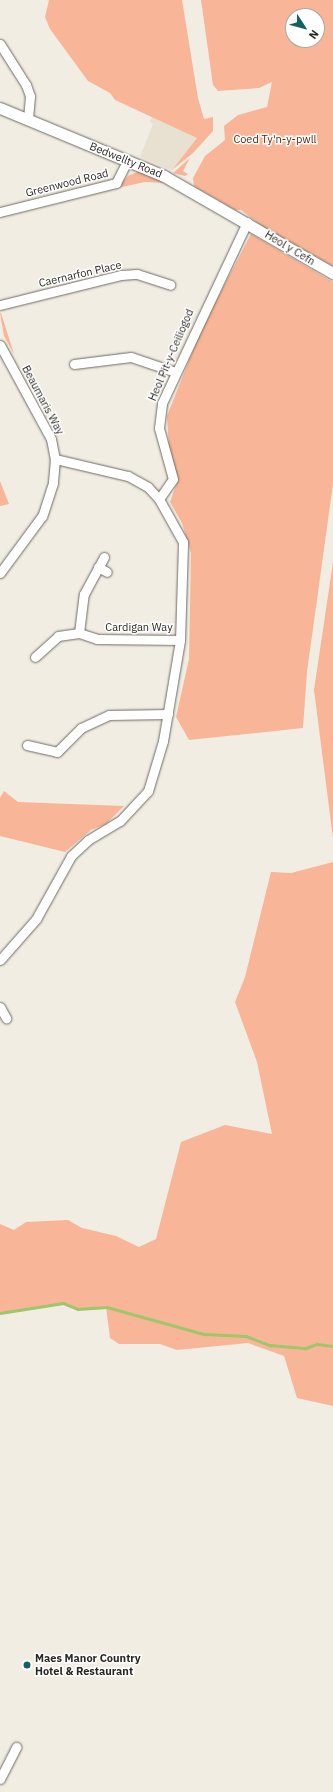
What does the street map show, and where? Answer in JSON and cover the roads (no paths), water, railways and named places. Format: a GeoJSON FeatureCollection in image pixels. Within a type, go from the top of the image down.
{"type":"FeatureCollection","features":[{"type":"Feature","properties":{"kind":"street"},"geometry":{"type":"LineString","coordinates":[[0,44],[26,85],[30,96],[28,119]]}},
{"type":"Feature","properties":{"kind":"street","name":"Bedwellty Road"},"geometry":{"type":"LineString","coordinates":[[0,108],[184,186],[247,222]]}},
{"type":"Feature","properties":{"kind":"street","name":"Greenwood Road"},"geometry":{"type":"LineString","coordinates":[[0,212],[116,183],[127,161]]}},
{"type":"Feature","properties":{"kind":"street","name":"Heol y Cefn"},"geometry":{"type":"LineString","coordinates":[[247,222],[333,273]]}},
{"type":"Feature","properties":{"kind":"street","name":"Heol Pit-y-Ceiliogod"},"geometry":{"type":"LineString","coordinates":[[159,499],[174,479],[163,452],[159,415],[175,372],[247,222]]}},
{"type":"Feature","properties":{"kind":"street","name":"Caernarfon Place"},"geometry":{"type":"LineString","coordinates":[[0,305],[121,275],[137,274],[165,286]]}},
{"type":"Feature","properties":{"kind":"street","name":"Beaumaris Way"},"geometry":{"type":"LineString","coordinates":[[0,345],[51,439],[55,459],[53,483],[42,516],[0,573]]}},
{"type":"Feature","properties":{"kind":"street"},"geometry":{"type":"LineString","coordinates":[[74,364],[131,357],[175,372]]}},
{"type":"Feature","properties":{"kind":"street"},"geometry":{"type":"LineString","coordinates":[[0,960],[36,919],[71,856],[88,840],[120,821],[148,791],[163,741],[180,640],[183,542],[159,499],[148,487],[128,476],[55,459]]}},
{"type":"Feature","properties":{"kind":"street"},"geometry":{"type":"LineString","coordinates":[[79,633],[80,606],[104,557]]}},
{"type":"Feature","properties":{"kind":"street"},"geometry":{"type":"LineString","coordinates":[[98,567],[107,572]]}},
{"type":"Feature","properties":{"kind":"street","name":"Cardigan Way"},"geometry":{"type":"LineString","coordinates":[[35,657],[58,636],[79,633],[97,639],[180,640]]}},
{"type":"Feature","properties":{"kind":"street"},"geometry":{"type":"LineString","coordinates":[[27,744],[57,752],[81,728],[109,715],[168,714]]}},
{"type":"Feature","properties":{"kind":"street"},"geometry":{"type":"LineString","coordinates":[[0,1007],[6,1018]]}},
{"type":"Feature","properties":{"kind":"street"},"geometry":{"type":"LineString","coordinates":[[0,1779],[16,1747]]}},
{"type":"Feature","properties":{"kind":"waterway"},"geometry":{"type":"LineString","coordinates":[[0,1313],[63,1303],[78,1309],[107,1307],[204,1334],[246,1336],[270,1345],[306,1348],[317,1344],[333,1346]]}},
{"type":"Feature","properties":{"kind":"place","name":"Maes Manor Country Hotel & Restaurant"},"geometry":{"type":"Point","coordinates":[27,1665]}},
{"type":"Feature","properties":{"kind":"park label","name":"Coed Ty'n-y-pwll"},"geometry":{"type":"Point","coordinates":[275,139]}}]}
